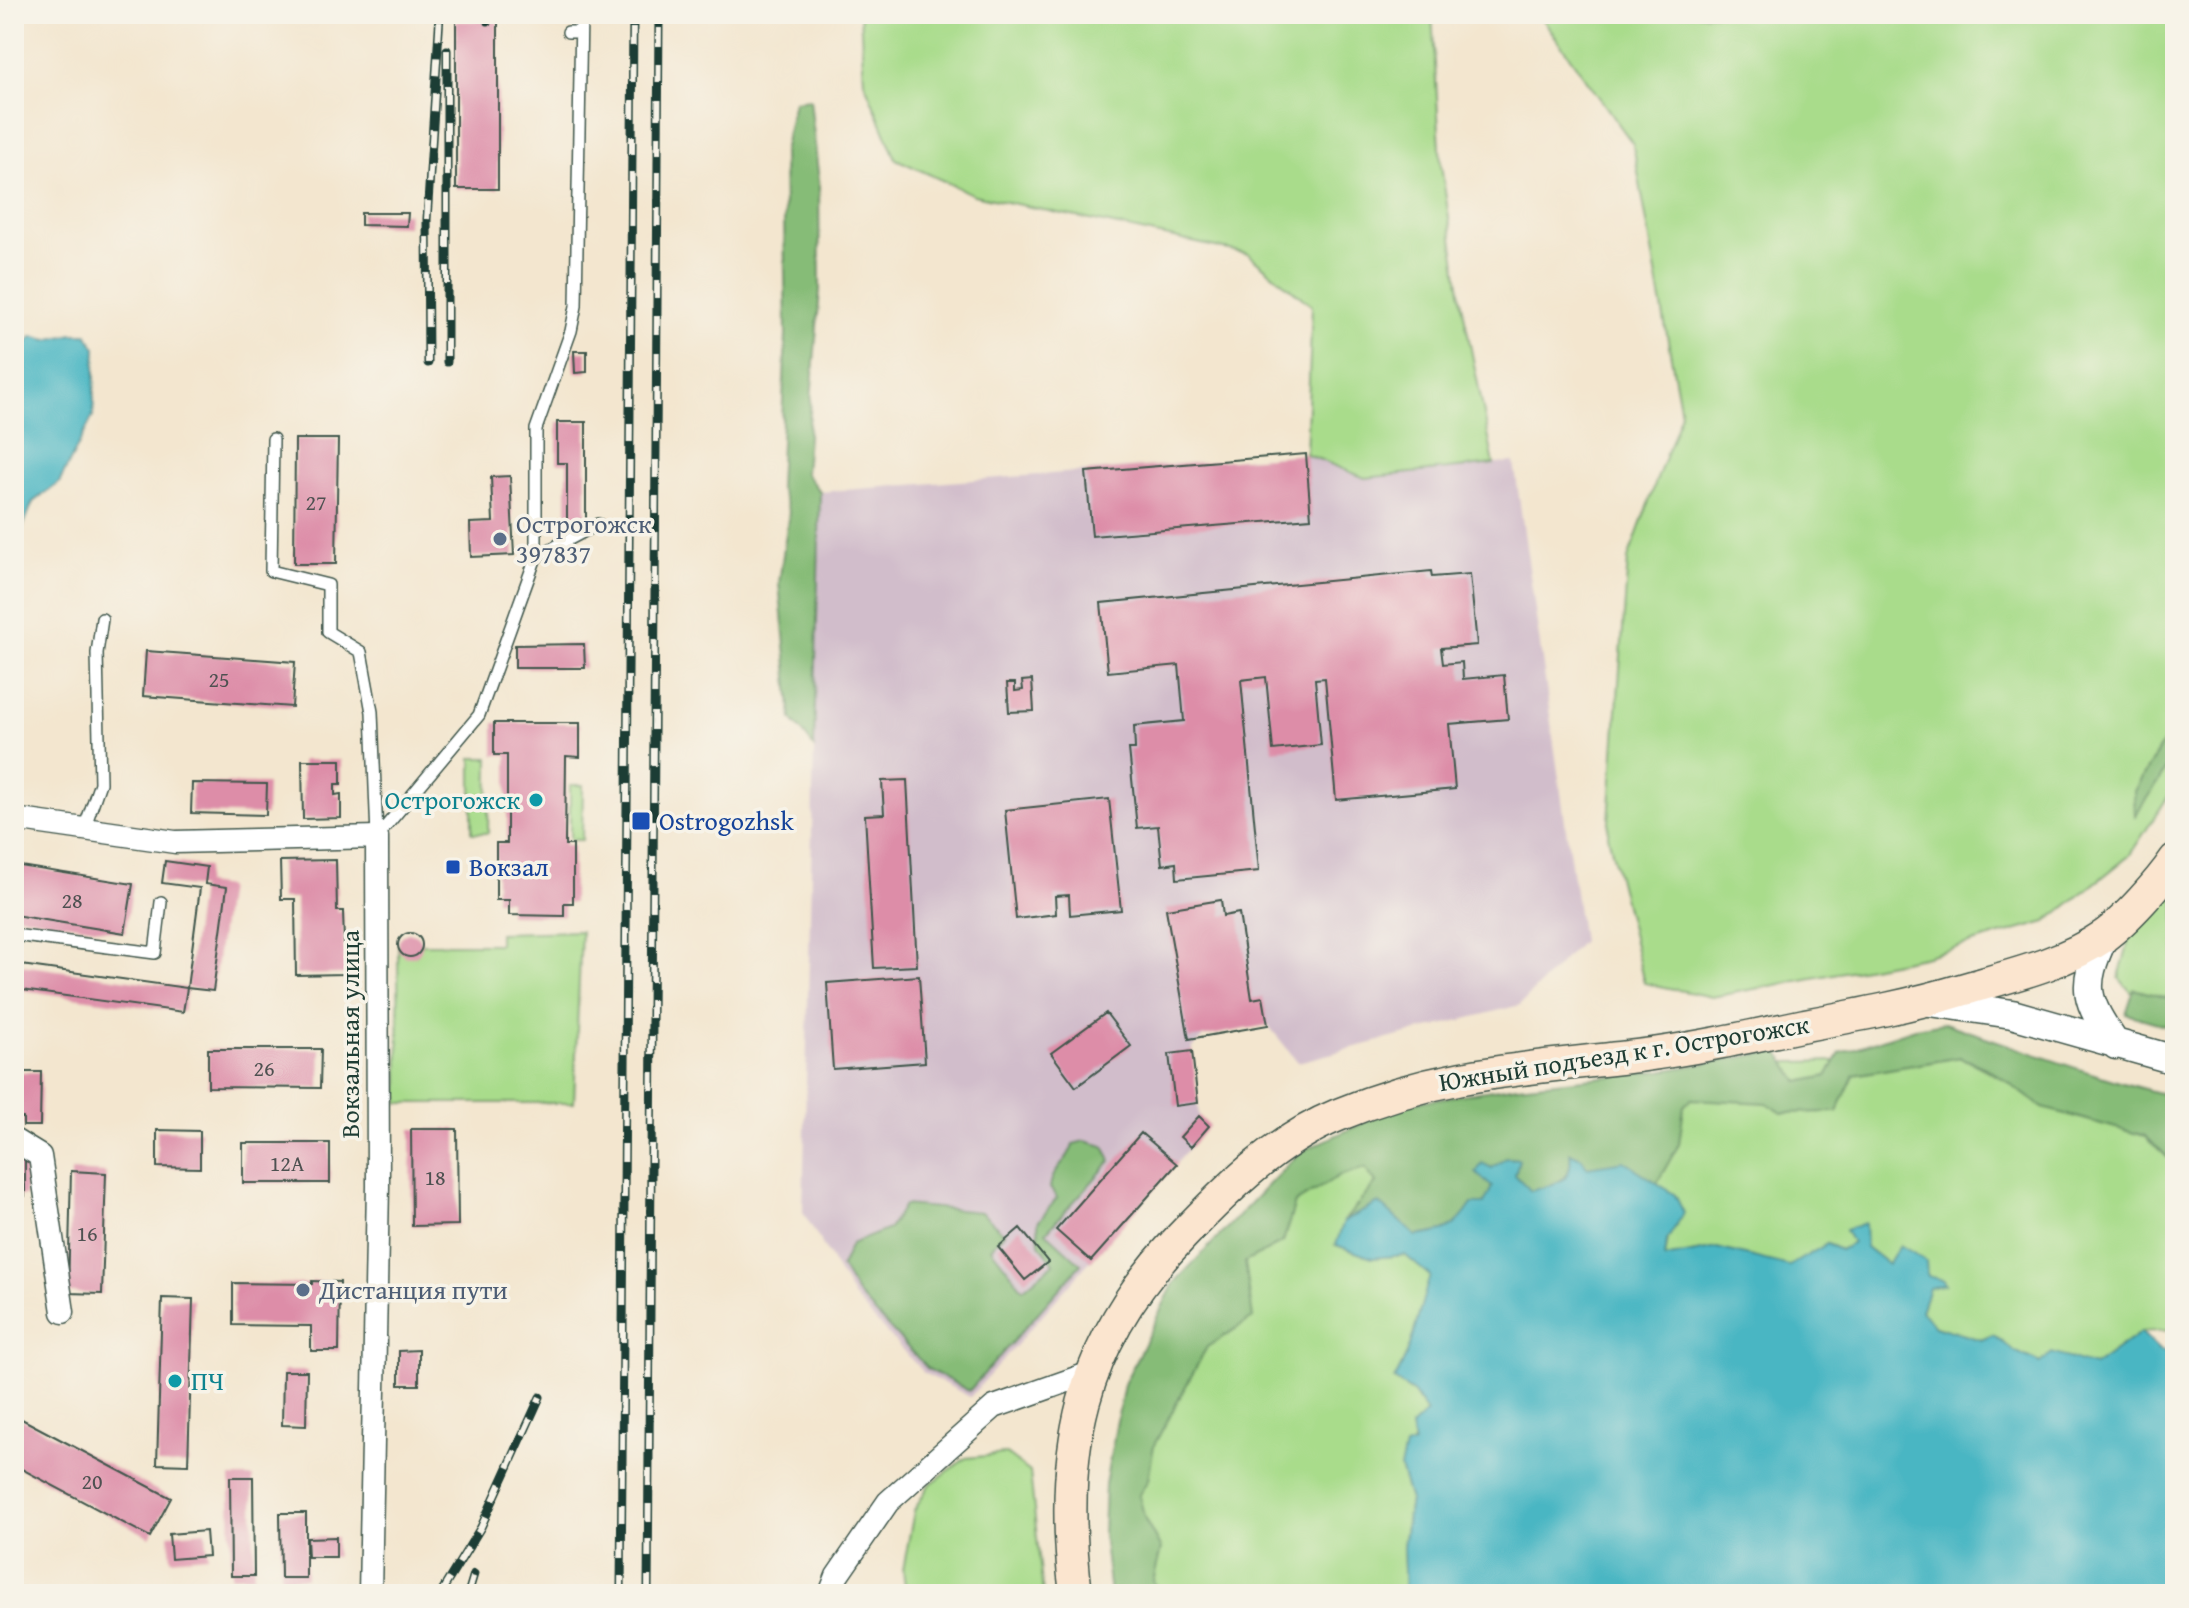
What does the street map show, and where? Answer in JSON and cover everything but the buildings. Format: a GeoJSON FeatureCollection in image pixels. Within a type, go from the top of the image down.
{"type":"FeatureCollection","features":[{"type":"Feature","properties":{"kind":"main road"},"geometry":{"type":"LineString","coordinates":[[2104,936],[2175,860]]}},
{"type":"Feature","properties":{"kind":"main road","name":"Южный подъезд к г. Острогожск"},"geometry":{"type":"LineString","coordinates":[[1076,1594],[1071,1557],[1071,1479],[1077,1420],[1115,1319],[1154,1265],[1213,1204],[1282,1144],[1335,1116],[1432,1082],[1489,1070],[1639,1055],[1734,1040],[1925,1001],[2038,968],[2104,936]]}},
{"type":"Feature","properties":{"kind":"street"},"geometry":{"type":"LineString","coordinates":[[14,819],[175,842],[377,837]]}},
{"type":"Feature","properties":{"kind":"street","name":"Вокзальная улица"},"geometry":{"type":"LineString","coordinates":[[370,1594],[378,1186],[377,837]]}},
{"type":"Feature","properties":{"kind":"street"},"geometry":{"type":"LineString","coordinates":[[2104,936],[2092,963],[2088,999],[2116,1045]]}},
{"type":"Feature","properties":{"kind":"street"},"geometry":{"type":"LineString","coordinates":[[1925,1001],[2012,1014],[2175,1060]]}},
{"type":"Feature","properties":{"kind":"street"},"geometry":{"type":"LineString","coordinates":[[14,1140],[40,1156],[63,1312]]}},
{"type":"Feature","properties":{"kind":"street"},"geometry":{"type":"LineString","coordinates":[[830,1594],[837,1576],[888,1502],[994,1407],[1093,1372]]}},
{"type":"Feature","properties":{"kind":"lane"},"geometry":{"type":"LineString","coordinates":[[377,837],[479,715],[536,557],[536,429],[571,331],[576,306],[574,32],[581,14]]}},
{"type":"Feature","properties":{"kind":"lane"},"geometry":{"type":"LineString","coordinates":[[273,439],[271,571],[328,585],[328,632],[361,652],[372,712],[377,837]]}},
{"type":"Feature","properties":{"kind":"lane"},"geometry":{"type":"LineString","coordinates":[[536,557],[598,524]]}},
{"type":"Feature","properties":{"kind":"lane"},"geometry":{"type":"LineString","coordinates":[[84,829],[100,783],[97,653],[102,619]]}},
{"type":"Feature","properties":{"kind":"lane"},"geometry":{"type":"LineString","coordinates":[[14,935],[155,953],[161,902]]}},
{"type":"Feature","properties":{"kind":"shaded area"},"geometry":{"type":"Polygon","coordinates":[[[1306,454],[1365,478],[1514,462],[1582,941],[1520,1005],[1298,1062],[1268,1025],[1203,1037],[1192,1049],[1199,1116],[1209,1126],[970,1397],[924,1373],[854,1298],[803,1212],[820,492],[1306,454]]]}},
{"type":"Feature","properties":{"kind":"green space"},"geometry":{"type":"Polygon","coordinates":[[[860,14],[1432,14],[1441,165],[1462,304],[1494,464],[1365,478],[1306,454],[1312,306],[1248,254],[974,195],[896,159],[864,81],[860,14]]]}},
{"type":"Feature","properties":{"kind":"green space"},"geometry":{"type":"Polygon","coordinates":[[[1539,14],[2169,14],[2175,32],[2175,786],[2129,856],[2046,922],[1923,957],[1712,997],[1644,983],[1608,835],[1628,559],[1681,413],[1633,144],[1539,14]]]}},
{"type":"Feature","properties":{"kind":"green space"},"geometry":{"type":"Polygon","coordinates":[[[810,99],[819,182],[820,290],[805,473],[820,492],[814,747],[792,719],[779,583],[789,512],[779,486],[786,335],[783,152],[794,101],[810,99]]]}},
{"type":"Feature","properties":{"kind":"green space"},"geometry":{"type":"Polygon","coordinates":[[[2175,722],[2175,756],[2135,816],[2134,791],[2175,722]]]}},
{"type":"Feature","properties":{"kind":"green space"},"geometry":{"type":"Polygon","coordinates":[[[472,758],[489,758],[488,833],[472,833],[472,758]]]}},
{"type":"Feature","properties":{"kind":"green space"},"geometry":{"type":"Polygon","coordinates":[[[570,785],[583,785],[582,840],[570,840],[570,785]]]}},
{"type":"Feature","properties":{"kind":"green space"},"geometry":{"type":"Polygon","coordinates":[[[2175,887],[2175,1016],[2141,1004],[2119,978],[2131,933],[2175,887]]]}},
{"type":"Feature","properties":{"kind":"green space"},"geometry":{"type":"Polygon","coordinates":[[[581,931],[574,1103],[399,1103],[398,947],[410,956],[417,954],[422,944],[499,944],[499,933],[581,931]]]}},
{"type":"Feature","properties":{"kind":"green space"},"geometry":{"type":"Polygon","coordinates":[[[2134,989],[2175,1000],[2175,1028],[2126,1014],[2134,989]]]}},
{"type":"Feature","properties":{"kind":"green space"},"geometry":{"type":"Polygon","coordinates":[[[1944,1023],[2087,1072],[2175,1097],[2175,1173],[2173,1162],[2145,1136],[2043,1108],[1992,1071],[1961,1057],[1854,1075],[1837,1112],[1782,1113],[1767,1103],[1691,1099],[1684,1106],[1679,1144],[1657,1183],[1624,1162],[1587,1167],[1571,1153],[1569,1171],[1561,1180],[1530,1192],[1515,1175],[1519,1159],[1506,1158],[1492,1168],[1492,1187],[1484,1205],[1472,1204],[1455,1225],[1435,1233],[1416,1236],[1379,1203],[1344,1221],[1376,1183],[1365,1168],[1339,1176],[1295,1203],[1283,1242],[1245,1262],[1253,1318],[1207,1347],[1154,1445],[1148,1480],[1139,1495],[1145,1520],[1161,1549],[1153,1582],[1165,1594],[1110,1594],[1103,1534],[1105,1484],[1124,1384],[1174,1283],[1300,1152],[1404,1104],[1517,1086],[1661,1071],[1778,1051],[1799,1082],[1827,1076],[1840,1053],[1915,1028],[1944,1023]]]}},
{"type":"Feature","properties":{"kind":"green space"},"geometry":{"type":"Polygon","coordinates":[[[1961,1057],[2005,1080],[2145,1136],[2173,1163],[2175,1330],[2141,1332],[2094,1366],[2040,1363],[2014,1351],[1993,1335],[1981,1340],[1935,1326],[1921,1312],[1929,1287],[1944,1284],[1927,1276],[1900,1246],[1889,1265],[1866,1247],[1853,1243],[1840,1250],[1827,1244],[1789,1267],[1717,1248],[1665,1258],[1675,1195],[1624,1162],[1336,1245],[1372,1258],[1405,1255],[1431,1276],[1411,1342],[1394,1380],[1414,1393],[1427,1413],[1400,1468],[1410,1500],[1403,1546],[1405,1594],[1123,1594],[1134,1392],[1315,1155],[1738,1063],[1891,1060],[1915,1065],[1961,1057]]]}},
{"type":"Feature","properties":{"kind":"green space"},"geometry":{"type":"Polygon","coordinates":[[[1085,1141],[1104,1146],[1111,1161],[1046,1232],[1081,1264],[969,1391],[928,1369],[857,1294],[841,1267],[851,1244],[889,1229],[904,1205],[981,1212],[1004,1233],[991,1248],[1023,1289],[1054,1263],[1039,1244],[1038,1222],[1057,1198],[1050,1188],[1053,1176],[1073,1144],[1085,1141]]]}},
{"type":"Feature","properties":{"kind":"green space"},"geometry":{"type":"Polygon","coordinates":[[[1006,1454],[1030,1472],[1043,1594],[906,1594],[903,1570],[914,1511],[929,1485],[966,1458],[1006,1454]]]}},
{"type":"Feature","properties":{"kind":"water"},"geometry":{"type":"Polygon","coordinates":[[[87,334],[96,348],[93,416],[59,483],[33,502],[14,549],[14,355],[33,336],[47,340],[87,334]]]}},
{"type":"Feature","properties":{"kind":"water"},"geometry":{"type":"Polygon","coordinates":[[[1570,1153],[1582,1158],[1587,1167],[1624,1161],[1675,1195],[1684,1213],[1667,1240],[1665,1258],[1717,1248],[1789,1266],[1827,1244],[1840,1250],[1852,1243],[1845,1230],[1865,1223],[1866,1247],[1888,1264],[1900,1245],[1926,1261],[1927,1276],[1943,1280],[1945,1284],[1929,1288],[1921,1311],[1935,1326],[1981,1340],[1993,1335],[2014,1351],[2040,1363],[2052,1353],[2094,1366],[2141,1332],[2159,1350],[2173,1353],[2175,1348],[2175,1594],[1405,1594],[1403,1546],[1410,1500],[1400,1468],[1405,1447],[1414,1444],[1411,1427],[1427,1412],[1414,1393],[1394,1380],[1411,1342],[1430,1276],[1405,1255],[1372,1258],[1336,1245],[1344,1221],[1379,1203],[1416,1236],[1443,1231],[1455,1224],[1472,1204],[1484,1204],[1492,1187],[1476,1173],[1482,1163],[1492,1168],[1506,1158],[1519,1159],[1515,1175],[1531,1191],[1555,1184],[1566,1177],[1570,1153]]]}},
{"type":"Feature","properties":{"kind":"railway"},"geometry":{"type":"LineString","coordinates":[[428,363],[427,219],[440,14]]}},
{"type":"Feature","properties":{"kind":"railway"},"geometry":{"type":"LineString","coordinates":[[488,14],[488,21]]}},
{"type":"Feature","properties":{"kind":"railway"},"geometry":{"type":"LineString","coordinates":[[621,1594],[633,14]]}},
{"type":"Feature","properties":{"kind":"railway"},"geometry":{"type":"LineString","coordinates":[[648,1594],[659,14]]}},
{"type":"Feature","properties":{"kind":"railway"},"geometry":{"type":"LineString","coordinates":[[447,50],[447,362]]}},
{"type":"Feature","properties":{"kind":"railway"},"geometry":{"type":"LineString","coordinates":[[440,1594],[481,1527],[540,1397]]}},
{"type":"Feature","properties":{"kind":"railway"},"geometry":{"type":"LineString","coordinates":[[468,1594],[474,1574]]}},
{"type":"Feature","properties":{"kind":"place","name":"Острогожск 397837"},"geometry":{"type":"Point","coordinates":[500,539]}},
{"type":"Feature","properties":{"kind":"place","name":"Острогожск"},"geometry":{"type":"Point","coordinates":[536,800]}},
{"type":"Feature","properties":{"kind":"place","name":"Ostrogozhsk"},"geometry":{"type":"Point","coordinates":[641,821]}},
{"type":"Feature","properties":{"kind":"place","name":"Вокзал"},"geometry":{"type":"Point","coordinates":[453,867]}},
{"type":"Feature","properties":{"kind":"place","name":"Дистанция пути"},"geometry":{"type":"Point","coordinates":[303,1290]}},
{"type":"Feature","properties":{"kind":"place","name":"ПЧ"},"geometry":{"type":"Point","coordinates":[175,1381]}}]}
